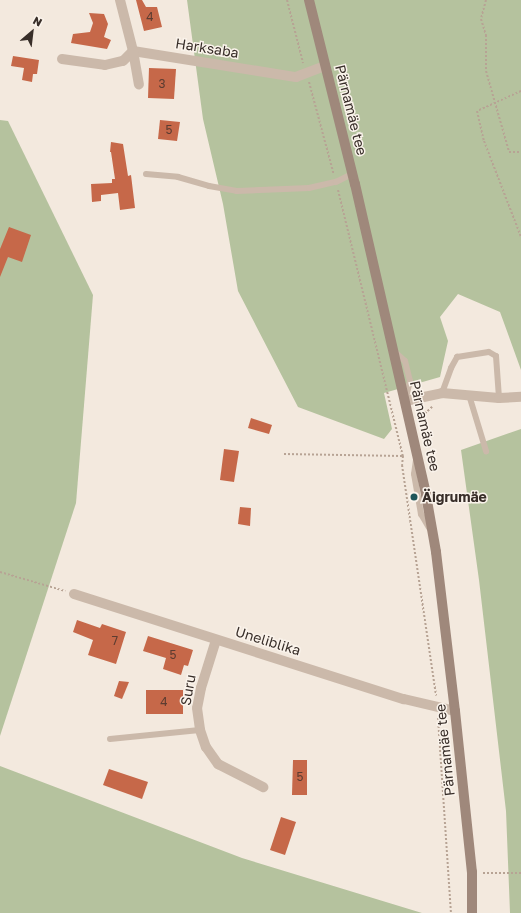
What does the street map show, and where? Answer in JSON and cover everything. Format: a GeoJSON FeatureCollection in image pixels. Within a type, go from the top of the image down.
{"type":"FeatureCollection","features":[{"type":"Feature","properties":{"kind":"main road","name":"Pärnamäe tee"},"geometry":{"type":"LineString","coordinates":[[309,0],[411,424],[433,534],[455,711],[472,872],[472,913]]}},
{"type":"Feature","properties":{"kind":"street"},"geometry":{"type":"LineString","coordinates":[[120,0],[140,84]]}},
{"type":"Feature","properties":{"kind":"street"},"geometry":{"type":"LineString","coordinates":[[62,59],[105,65],[123,61],[133,51]]}},
{"type":"Feature","properties":{"kind":"street","name":"Harksaba"},"geometry":{"type":"LineString","coordinates":[[133,51],[296,77],[325,66]]}},
{"type":"Feature","properties":{"kind":"street"},"geometry":{"type":"LineString","coordinates":[[405,401],[442,393],[499,398],[521,397]]}},
{"type":"Feature","properties":{"kind":"street","name":"Uneliblika"},"geometry":{"type":"LineString","coordinates":[[74,594],[404,699],[455,711]]}},
{"type":"Feature","properties":{"kind":"street","name":"Suru"},"geometry":{"type":"LineString","coordinates":[[216,640],[201,688],[198,708],[200,730],[206,747],[218,764],[263,787]]}},
{"type":"Feature","properties":{"kind":"lane"},"geometry":{"type":"LineString","coordinates":[[146,174],[178,178],[208,186],[236,191],[309,188],[336,182],[352,174]]}},
{"type":"Feature","properties":{"kind":"lane"},"geometry":{"type":"LineString","coordinates":[[442,393],[451,368],[457,357],[489,352],[496,356],[499,398]]}},
{"type":"Feature","properties":{"kind":"lane"},"geometry":{"type":"LineString","coordinates":[[469,395],[486,451]]}},
{"type":"Feature","properties":{"kind":"lane"},"geometry":{"type":"LineString","coordinates":[[110,739],[200,730]]}},
{"type":"Feature","properties":{"kind":"path"},"geometry":{"type":"LineString","coordinates":[[287,0],[336,182],[403,456],[402,465],[437,706],[451,913]]}},
{"type":"Feature","properties":{"kind":"path"},"geometry":{"type":"LineString","coordinates":[[486,0],[481,18],[486,35],[486,71],[509,152],[521,152]]}},
{"type":"Feature","properties":{"kind":"path"},"geometry":{"type":"LineString","coordinates":[[521,91],[477,111],[484,141],[521,237]]}},
{"type":"Feature","properties":{"kind":"path"},"geometry":{"type":"LineString","coordinates":[[396,427],[416,422],[433,406]]}},
{"type":"Feature","properties":{"kind":"path"},"geometry":{"type":"LineString","coordinates":[[284,454],[418,455]]}},
{"type":"Feature","properties":{"kind":"path"},"geometry":{"type":"LineString","coordinates":[[0,572],[74,594]]}},
{"type":"Feature","properties":{"kind":"path"},"geometry":{"type":"LineString","coordinates":[[472,872],[521,873]]}},
{"type":"Feature","properties":{"kind":"green space"},"geometry":{"type":"Polygon","coordinates":[[[187,0],[521,0],[521,370],[500,312],[458,294],[440,317],[448,341],[440,377],[384,393],[392,429],[384,439],[298,407],[238,291],[223,204],[203,119],[187,0]]]}},
{"type":"Feature","properties":{"kind":"green space"},"geometry":{"type":"Polygon","coordinates":[[[0,120],[8,121],[93,295],[76,503],[0,736],[0,120]]]}},
{"type":"Feature","properties":{"kind":"green space"},"geometry":{"type":"Polygon","coordinates":[[[521,429],[521,913],[510,913],[506,811],[479,580],[461,450],[521,429]]]}},
{"type":"Feature","properties":{"kind":"green space"},"geometry":{"type":"Polygon","coordinates":[[[0,766],[242,858],[422,913],[0,913],[0,766]]]}},
{"type":"Feature","properties":{"kind":"building"},"geometry":{"type":"Polygon","coordinates":[[[136,0],[142,0],[146,7],[157,7],[162,27],[144,31],[136,0]]]}},
{"type":"Feature","properties":{"kind":"building"},"geometry":{"type":"Polygon","coordinates":[[[89,13],[104,14],[108,24],[104,37],[111,40],[107,49],[71,43],[73,34],[90,32],[93,23],[89,13]]]}},
{"type":"Feature","properties":{"kind":"building"},"geometry":{"type":"Polygon","coordinates":[[[13,56],[39,60],[37,74],[33,74],[32,82],[22,80],[24,68],[11,66],[13,56]]]}},
{"type":"Feature","properties":{"kind":"building"},"geometry":{"type":"Polygon","coordinates":[[[149,68],[176,69],[174,99],[148,98],[149,68]]]}},
{"type":"Feature","properties":{"kind":"building"},"geometry":{"type":"Polygon","coordinates":[[[160,120],[180,122],[177,141],[158,139],[160,120]]]}},
{"type":"Feature","properties":{"kind":"building"},"geometry":{"type":"Polygon","coordinates":[[[111,142],[123,144],[128,176],[131,175],[135,208],[120,210],[118,193],[101,195],[101,201],[92,202],[91,184],[112,183],[112,179],[115,179],[110,152],[111,142]]]}},
{"type":"Feature","properties":{"kind":"building"},"geometry":{"type":"Polygon","coordinates":[[[9,227],[31,235],[22,262],[8,257],[0,277],[0,249],[9,227]]]}},
{"type":"Feature","properties":{"kind":"building"},"geometry":{"type":"Polygon","coordinates":[[[251,418],[272,425],[269,434],[248,428],[251,418]]]}},
{"type":"Feature","properties":{"kind":"building"},"geometry":{"type":"Polygon","coordinates":[[[224,449],[239,451],[234,482],[220,480],[224,449]]]}},
{"type":"Feature","properties":{"kind":"building"},"geometry":{"type":"Polygon","coordinates":[[[240,507],[251,508],[250,526],[238,524],[240,507]]]}},
{"type":"Feature","properties":{"kind":"building"},"geometry":{"type":"Polygon","coordinates":[[[77,620],[100,628],[102,624],[126,632],[116,664],[88,655],[93,640],[73,632],[77,620]]]}},
{"type":"Feature","properties":{"kind":"building"},"geometry":{"type":"Polygon","coordinates":[[[148,636],[193,650],[188,666],[184,665],[181,675],[163,669],[166,658],[143,651],[148,636]]]}},
{"type":"Feature","properties":{"kind":"building"},"geometry":{"type":"Polygon","coordinates":[[[119,681],[129,682],[122,699],[114,696],[119,681]]]}},
{"type":"Feature","properties":{"kind":"building"},"geometry":{"type":"Polygon","coordinates":[[[146,690],[183,690],[183,714],[146,714],[146,690]]]}},
{"type":"Feature","properties":{"kind":"building"},"geometry":{"type":"Polygon","coordinates":[[[293,760],[307,760],[307,795],[292,795],[293,760]]]}},
{"type":"Feature","properties":{"kind":"building"},"geometry":{"type":"Polygon","coordinates":[[[109,769],[148,782],[142,799],[103,785],[109,769]]]}},
{"type":"Feature","properties":{"kind":"building"},"geometry":{"type":"Polygon","coordinates":[[[281,817],[296,822],[285,855],[270,850],[281,817]]]}},
{"type":"Feature","properties":{"kind":"place","name":"Äigrumäe"},"geometry":{"type":"Point","coordinates":[414,497]}}]}
